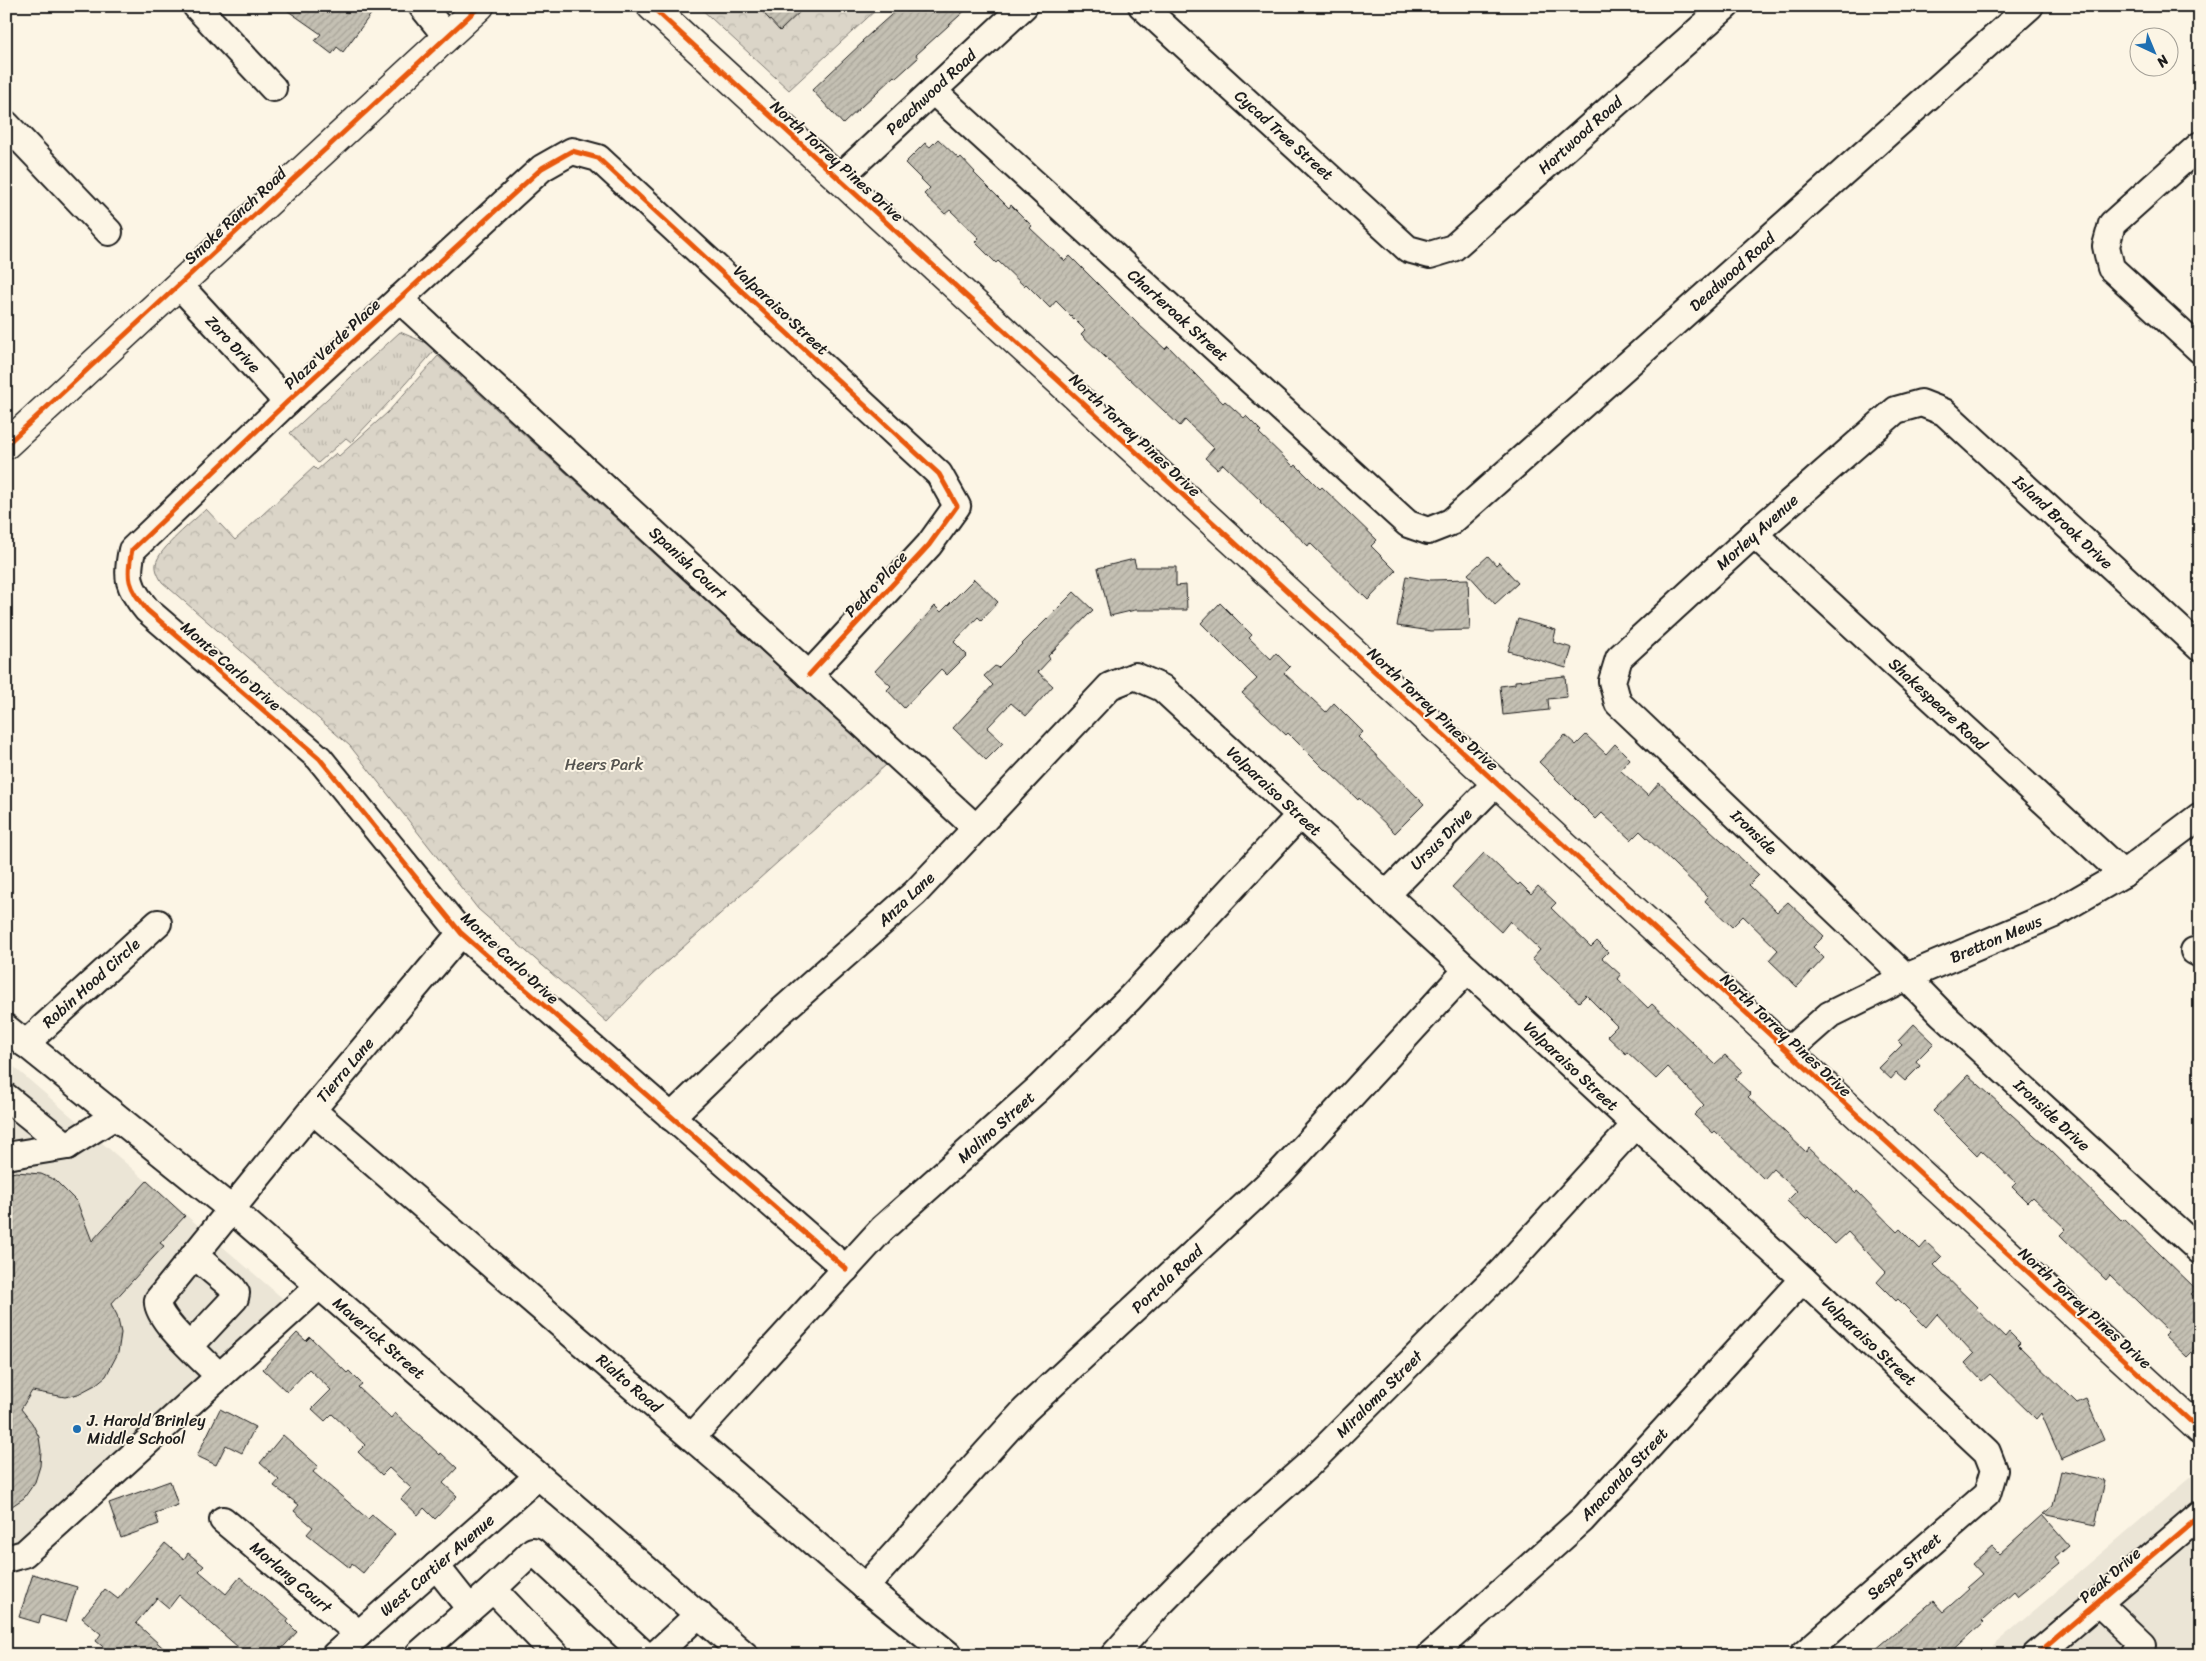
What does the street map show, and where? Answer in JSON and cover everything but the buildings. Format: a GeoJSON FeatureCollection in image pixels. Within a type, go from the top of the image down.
{"type":"FeatureCollection","features":[{"type":"Feature","properties":{"kind":"main road","name":"Smoke Ranch Road"},"geometry":{"type":"LineString","coordinates":[[6,445],[480,6]]}},
{"type":"Feature","properties":{"kind":"main road","name":"North Torrey Pines Drive"},"geometry":{"type":"LineString","coordinates":[[650,6],[2200,1430]]}},
{"type":"Feature","properties":{"kind":"street"},"geometry":{"type":"LineString","coordinates":[[196,6],[273,88]]}},
{"type":"Feature","properties":{"kind":"street"},"geometry":{"type":"LineString","coordinates":[[422,6],[446,37]]}},
{"type":"Feature","properties":{"kind":"street","name":"Peachwood Road"},"geometry":{"type":"LineString","coordinates":[[838,179],[1024,6]]}},
{"type":"Feature","properties":{"kind":"street","name":"Cycad Tree Street"},"geometry":{"type":"LineString","coordinates":[[1142,6],[1408,249],[1430,255]]}},
{"type":"Feature","properties":{"kind":"street","name":"Hartwood Road"},"geometry":{"type":"LineString","coordinates":[[1430,255],[1452,248],[1726,6]]}},
{"type":"Feature","properties":{"kind":"street","name":"Deadwood Road"},"geometry":{"type":"LineString","coordinates":[[1428,531],[1451,522],[2030,6]]}},
{"type":"Feature","properties":{"kind":"street","name":"Charteroak Street"},"geometry":{"type":"LineString","coordinates":[[933,91],[1408,524],[1428,531]]}},
{"type":"Feature","properties":{"kind":"street"},"geometry":{"type":"LineString","coordinates":[[6,124],[109,232]]}},
{"type":"Feature","properties":{"kind":"street"},"geometry":{"type":"LineString","coordinates":[[2200,145],[2112,224],[2106,246],[2111,268],[2200,350]]}},
{"type":"Feature","properties":{"kind":"street","name":"Plaza Verde Place"},"geometry":{"type":"LineString","coordinates":[[128,573],[132,550],[287,402],[542,168],[572,151]]}},
{"type":"Feature","properties":{"kind":"street","name":"Valparaiso Street"},"geometry":{"type":"LineString","coordinates":[[572,151],[598,158],[940,474],[957,506]]}},
{"type":"Feature","properties":{"kind":"street","name":"Zoro Drive"},"geometry":{"type":"LineString","coordinates":[[179,285],[287,402]]}},
{"type":"Feature","properties":{"kind":"street","name":"Spanish Court"},"geometry":{"type":"LineString","coordinates":[[399,299],[976,828]]}},
{"type":"Feature","properties":{"kind":"street","name":"Morley Avenue"},"geometry":{"type":"LineString","coordinates":[[1612,680],[1619,658],[1754,534],[1896,410],[1921,403]]}},
{"type":"Feature","properties":{"kind":"street","name":"Island Brook Drive"},"geometry":{"type":"LineString","coordinates":[[1921,403],[1944,412],[2200,648]]}},
{"type":"Feature","properties":{"kind":"street","name":"Pedro Place"},"geometry":{"type":"LineString","coordinates":[[809,674],[929,545],[957,506]]}},
{"type":"Feature","properties":{"kind":"street","name":"Shakespeare Road"},"geometry":{"type":"LineString","coordinates":[[1754,534],[2123,874]]}},
{"type":"Feature","properties":{"kind":"street","name":"Monte Carlo Drive"},"geometry":{"type":"LineString","coordinates":[[128,573],[135,595],[147,610],[319,758],[461,933],[671,1118],[846,1268]]}},
{"type":"Feature","properties":{"kind":"street","name":"Valparaiso Street"},"geometry":{"type":"LineString","coordinates":[[1134,676],[1162,688],[1803,1279],[1987,1452],[1994,1470]]}},
{"type":"Feature","properties":{"kind":"street","name":"Anza Lane"},"geometry":{"type":"LineString","coordinates":[[671,1118],[777,1015],[915,893],[1110,686],[1134,676]]}},
{"type":"Feature","properties":{"kind":"street","name":"Ironside"},"geometry":{"type":"LineString","coordinates":[[1612,680],[1618,703],[1906,977]]}},
{"type":"Feature","properties":{"kind":"street","name":"Ursus Drive"},"geometry":{"type":"LineString","coordinates":[[1386,895],[1496,784]]}},
{"type":"Feature","properties":{"kind":"street","name":"Molino Street"},"geometry":{"type":"LineString","coordinates":[[692,1437],[882,1230],[1039,1088],[1123,1005],[1300,815]]}},
{"type":"Feature","properties":{"kind":"street","name":"Bretton Mews"},"geometry":{"type":"LineString","coordinates":[[1787,1052],[1829,1015],[1906,977],[2052,915],[2123,874],[2200,816]]}},
{"type":"Feature","properties":{"kind":"street","name":"Robin Hood Circle"},"geometry":{"type":"LineString","coordinates":[[15,1036],[158,923]]}},
{"type":"Feature","properties":{"kind":"street","name":"Tierra Lane"},"geometry":{"type":"LineString","coordinates":[[190,1346],[164,1320],[157,1304],[194,1255],[312,1110],[461,933]]}},
{"type":"Feature","properties":{"kind":"street","name":"Portola Road"},"geometry":{"type":"LineString","coordinates":[[866,1587],[1025,1410],[1281,1172],[1467,970]]}},
{"type":"Feature","properties":{"kind":"street","name":"Ironside Drive"},"geometry":{"type":"LineString","coordinates":[[1906,977],[1942,1014],[2200,1251]]}},
{"type":"Feature","properties":{"kind":"street","name":"Maverick Street"},"geometry":{"type":"LineString","coordinates":[[15,1036],[231,1209],[746,1655]]}},
{"type":"Feature","properties":{"kind":"street"},"geometry":{"type":"LineString","coordinates":[[6,1097],[67,1146]]}},
{"type":"Feature","properties":{"kind":"street","name":"Rialto Road"},"geometry":{"type":"LineString","coordinates":[[312,1110],[866,1587],[949,1655]]}},
{"type":"Feature","properties":{"kind":"street"},"geometry":{"type":"LineString","coordinates":[[6,1156],[67,1146],[116,1116]]}},
{"type":"Feature","properties":{"kind":"street","name":"Miraloma Street"},"geometry":{"type":"LineString","coordinates":[[1114,1655],[1158,1606],[1221,1542],[1308,1465],[1502,1271],[1635,1124]]}},
{"type":"Feature","properties":{"kind":"street"},"geometry":{"type":"LineString","coordinates":[[194,1255],[232,1287],[236,1293],[234,1298],[190,1346],[219,1376]]}},
{"type":"Feature","properties":{"kind":"street","name":"Anaconda Street"},"geometry":{"type":"LineString","coordinates":[[1431,1655],[1582,1520],[1803,1279]]}},
{"type":"Feature","properties":{"kind":"street"},"geometry":{"type":"LineString","coordinates":[[6,1558],[24,1554],[319,1286]]}},
{"type":"Feature","properties":{"kind":"street","name":"Sespe Street"},"geometry":{"type":"LineString","coordinates":[[1803,1655],[1987,1494],[1994,1470]]}},
{"type":"Feature","properties":{"kind":"street","name":"West Cartier Avenue"},"geometry":{"type":"LineString","coordinates":[[335,1655],[538,1476]]}},
{"type":"Feature","properties":{"kind":"street","name":"Peak Drive"},"geometry":{"type":"LineString","coordinates":[[2036,1655],[2200,1515]]}},
{"type":"Feature","properties":{"kind":"street","name":"Morlang Court"},"geometry":{"type":"LineString","coordinates":[[224,1520],[359,1634]]}},
{"type":"Feature","properties":{"kind":"street"},"geometry":{"type":"LineString","coordinates":[[418,1655],[533,1551],[645,1655]]}},
{"type":"Feature","properties":{"kind":"street"},"geometry":{"type":"LineString","coordinates":[[436,1566],[470,1609]]}},
{"type":"Feature","properties":{"kind":"street"},"geometry":{"type":"LineString","coordinates":[[493,1588],[556,1655]]}},
{"type":"Feature","properties":{"kind":"street"},"geometry":{"type":"LineString","coordinates":[[2098,1602],[2143,1645],[2134,1655]]}},
{"type":"Feature","properties":{"kind":"street"},"geometry":{"type":"LineString","coordinates":[[655,1655],[699,1614]]}},
{"type":"Feature","properties":{"kind":"shaded area","name":"J. Harold Brinley Middle School"},"geometry":{"type":"Polygon","coordinates":[[[6,1060],[288,1303],[6,1554],[6,1060]]]}},
{"type":"Feature","properties":{"kind":"shaded area"},"geometry":{"type":"Polygon","coordinates":[[[2193,1475],[2200,1481],[2200,1655],[1982,1655],[2193,1475]]]}},
{"type":"Feature","properties":{"kind":"green space"},"geometry":{"type":"Polygon","coordinates":[[[698,6],[876,6],[878,8],[789,90],[698,6]]]}},
{"type":"Feature","properties":{"kind":"green space"},"geometry":{"type":"Polygon","coordinates":[[[400,332],[426,343],[434,351],[351,442],[346,438],[318,463],[290,433],[400,332]]]}},
{"type":"Feature","properties":{"kind":"green space","name":"Heers Park"},"geometry":{"type":"Polygon","coordinates":[[[438,356],[886,765],[651,976],[607,1022],[478,909],[350,746],[162,582],[157,571],[156,564],[163,551],[206,509],[235,540],[314,467],[317,470],[336,453],[339,456],[387,413],[438,356]]]}},
{"type":"Feature","properties":{"kind":"cycle path"},"geometry":{"type":"LineString","coordinates":[[6,445],[480,6]]}},
{"type":"Feature","properties":{"kind":"cycle path"},"geometry":{"type":"LineString","coordinates":[[651,6],[2200,1430]]}},
{"type":"Feature","properties":{"kind":"cycle path"},"geometry":{"type":"LineString","coordinates":[[809,675],[929,545],[957,506],[939,474],[598,158],[572,151],[542,168],[287,402],[132,550],[130,560],[129,575],[132,588],[147,610],[319,758],[461,933],[846,1269]]}},
{"type":"Feature","properties":{"kind":"cycle path"},"geometry":{"type":"LineString","coordinates":[[2036,1655],[2200,1515]]}},
{"type":"Feature","properties":{"kind":"place","name":"J. Harold Brinley Middle School"},"geometry":{"type":"Point","coordinates":[77,1429]}}]}
